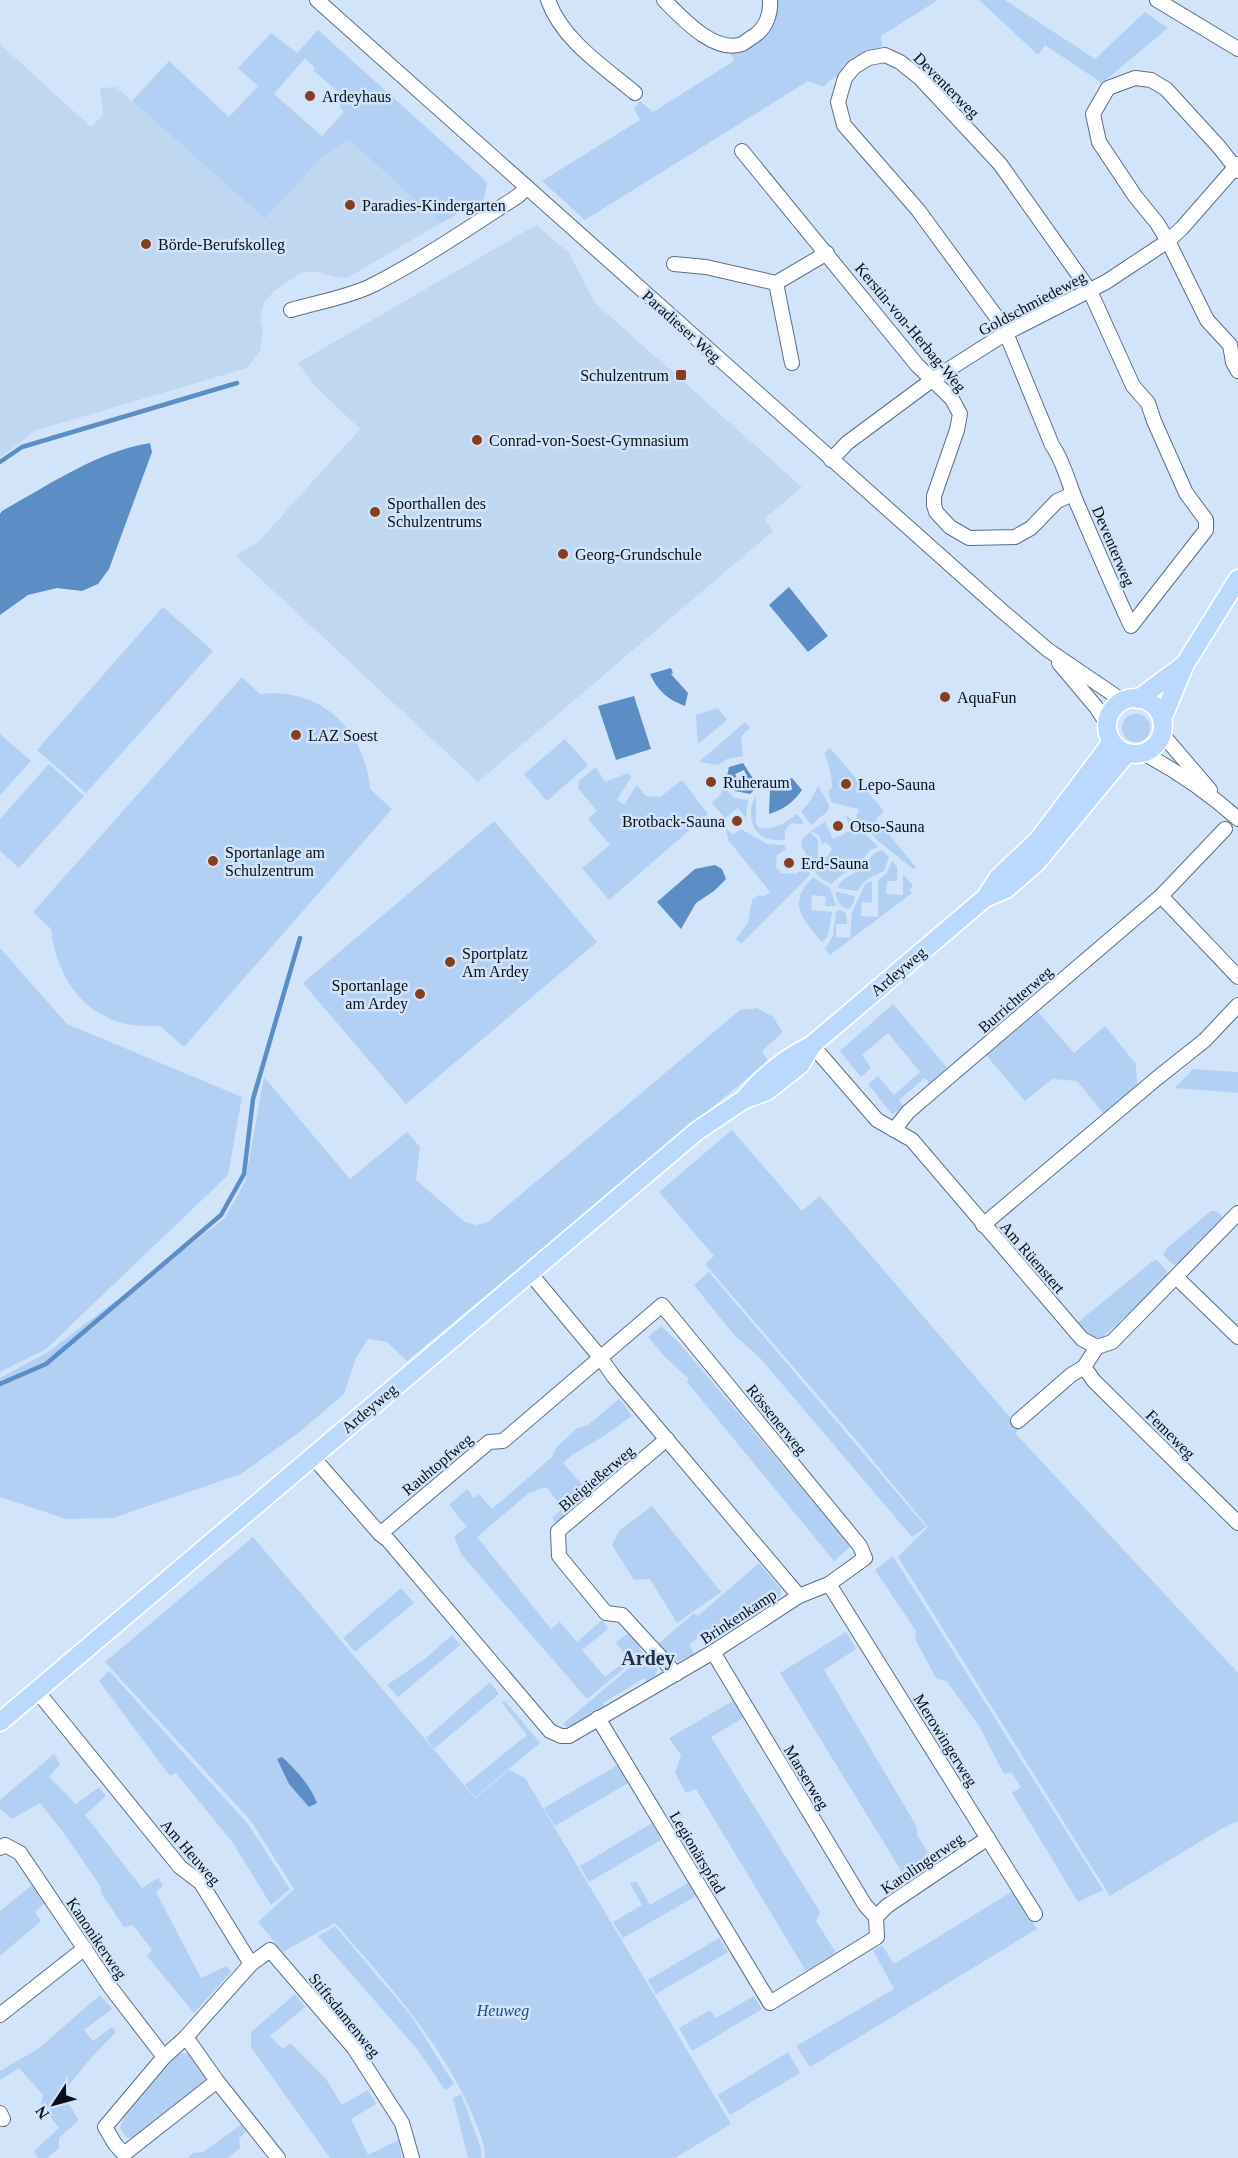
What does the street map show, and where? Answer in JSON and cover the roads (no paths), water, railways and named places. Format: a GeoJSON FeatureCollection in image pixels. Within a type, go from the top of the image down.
{"type":"FeatureCollection","features":[{"type":"Feature","properties":{"kind":"main road"},"geometry":{"type":"LineString","coordinates":[[1185,664],[1131,700],[1114,708],[1122,743],[1155,746],[1185,664],[1238,579]]}},
{"type":"Feature","properties":{"kind":"main road","name":"Paradieser Weg"},"geometry":{"type":"LineString","coordinates":[[1131,700],[1154,705],[1162,726]]}},
{"type":"Feature","properties":{"kind":"main road","name":"Ardeyweg"},"geometry":{"type":"LineString","coordinates":[[0,1722],[697,1131],[743,1100],[767,1091],[800,1065],[812,1045],[985,898],[1006,889],[1036,863],[1122,743]]}},
{"type":"Feature","properties":{"kind":"street","name":"Paradieser Weg"},"geometry":{"type":"LineString","coordinates":[[317,0],[831,460],[1048,650],[1096,707],[1122,743],[1165,765],[1225,807],[1238,819]]}},
{"type":"Feature","properties":{"kind":"street"},"geometry":{"type":"LineString","coordinates":[[548,0],[551,9],[578,46],[635,93]]}},
{"type":"Feature","properties":{"kind":"street"},"geometry":{"type":"LineString","coordinates":[[664,0],[694,30],[719,44],[741,45],[760,32],[771,13],[770,0]]}},
{"type":"Feature","properties":{"kind":"street"},"geometry":{"type":"LineString","coordinates":[[1158,0],[1238,49]]}},
{"type":"Feature","properties":{"kind":"street","name":"Deventerweg"},"geometry":{"type":"LineString","coordinates":[[885,55],[900,62],[920,78],[1000,164],[1090,291],[1133,386],[1148,404],[1186,493],[1206,520],[1206,530],[1131,626],[1006,333],[918,210],[844,125],[838,102],[845,78],[854,67],[869,58],[885,55]]}},
{"type":"Feature","properties":{"kind":"street"},"geometry":{"type":"LineString","coordinates":[[1237,167],[1166,89],[1151,80],[1135,78],[1107,88],[1093,114],[1099,142],[1168,241],[1207,320],[1230,345],[1233,362],[1238,370]]}},
{"type":"Feature","properties":{"kind":"street","name":"Kerstin-von-Herbag-Weg"},"geometry":{"type":"LineString","coordinates":[[742,151],[917,365],[952,399],[960,414],[957,430],[934,495],[936,512],[950,527],[969,538],[1015,537],[1031,528],[1057,501],[1073,494]]}},
{"type":"Feature","properties":{"kind":"street","name":"Goldschmiedeweg"},"geometry":{"type":"LineString","coordinates":[[831,460],[847,443],[932,380],[1006,333],[1090,291],[1168,241],[1237,167]]}},
{"type":"Feature","properties":{"kind":"street"},"geometry":{"type":"LineString","coordinates":[[291,310],[334,300],[370,286],[423,256],[518,196],[527,187]]}},
{"type":"Feature","properties":{"kind":"street"},"geometry":{"type":"LineString","coordinates":[[674,264],[706,267],[776,283],[827,253]]}},
{"type":"Feature","properties":{"kind":"street"},"geometry":{"type":"LineString","coordinates":[[776,283],[792,363]]}},
{"type":"Feature","properties":{"kind":"street","name":"Paradieser Weg"},"geometry":{"type":"LineString","coordinates":[[1048,650],[1131,700]]}},
{"type":"Feature","properties":{"kind":"street","name":"Paradieser Weg"},"geometry":{"type":"LineString","coordinates":[[1162,726],[1225,807]]}},
{"type":"Feature","properties":{"kind":"street","name":"Burrichterweg"},"geometry":{"type":"LineString","coordinates":[[894,1130],[908,1113],[1161,896],[1225,829]]}},
{"type":"Feature","properties":{"kind":"street"},"geometry":{"type":"LineString","coordinates":[[1161,896],[1238,977]]}},
{"type":"Feature","properties":{"kind":"street"},"geometry":{"type":"LineString","coordinates":[[983,1225],[1205,1040],[1238,1005]]}},
{"type":"Feature","properties":{"kind":"street","name":"Am Rüenstert"},"geometry":{"type":"LineString","coordinates":[[812,1045],[877,1120],[912,1140],[1082,1339],[1097,1347]]}},
{"type":"Feature","properties":{"kind":"street"},"geometry":{"type":"LineString","coordinates":[[1018,1421],[1071,1375],[1084,1367],[1097,1347],[1112,1342],[1238,1213]]}},
{"type":"Feature","properties":{"kind":"street","name":"Brinkenkamp"},"geometry":{"type":"LineString","coordinates":[[312,1456],[380,1534],[388,1540],[550,1731],[561,1736],[570,1736],[676,1674],[799,1596],[614,1377],[529,1272]]}},
{"type":"Feature","properties":{"kind":"street"},"geometry":{"type":"LineString","coordinates":[[1176,1277],[1238,1337]]}},
{"type":"Feature","properties":{"kind":"street","name":"Rössenerweg"},"geometry":{"type":"LineString","coordinates":[[600,1357],[662,1305],[860,1546],[865,1558],[829,1584],[799,1596]]}},
{"type":"Feature","properties":{"kind":"street","name":"Rauhtopfweg"},"geometry":{"type":"LineString","coordinates":[[380,1534],[489,1442],[502,1441],[600,1357]]}},
{"type":"Feature","properties":{"kind":"street","name":"Femeweg"},"geometry":{"type":"LineString","coordinates":[[1084,1367],[1094,1381],[1238,1523]]}},
{"type":"Feature","properties":{"kind":"street","name":"Bleigießerweg"},"geometry":{"type":"LineString","coordinates":[[667,1439],[558,1531],[559,1557],[606,1613],[622,1614],[676,1674]]}},
{"type":"Feature","properties":{"kind":"street","name":"Merowingerweg"},"geometry":{"type":"LineString","coordinates":[[829,1584],[1035,1914]]}},
{"type":"Feature","properties":{"kind":"street","name":"Marserweg"},"geometry":{"type":"LineString","coordinates":[[712,1652],[865,1905],[876,1917]]}},
{"type":"Feature","properties":{"kind":"street","name":"Am Heuweg"},"geometry":{"type":"LineString","coordinates":[[37,1691],[180,1867],[201,1883],[250,1964]]}},
{"type":"Feature","properties":{"kind":"street","name":"Legionärspfad"},"geometry":{"type":"LineString","coordinates":[[598,1718],[770,2002]]}},
{"type":"Feature","properties":{"kind":"street","name":"Karolingerweg"},"geometry":{"type":"LineString","coordinates":[[770,2002],[877,1937],[876,1917],[887,1906],[988,1838]]}},
{"type":"Feature","properties":{"kind":"street","name":"Kanonikerweg"},"geometry":{"type":"LineString","coordinates":[[0,1848],[5,1845],[20,1853],[111,1988],[164,2058]]}},
{"type":"Feature","properties":{"kind":"street"},"geometry":{"type":"LineString","coordinates":[[0,2014],[85,1947]]}},
{"type":"Feature","properties":{"kind":"street","name":"Stiftsdamenweg"},"geometry":{"type":"LineString","coordinates":[[250,1964],[270,1950],[354,2048],[402,2123],[412,2158]]}},
{"type":"Feature","properties":{"kind":"street"},"geometry":{"type":"LineString","coordinates":[[218,2081],[123,2157],[105,2127],[250,1964]]}},
{"type":"Feature","properties":{"kind":"street"},"geometry":{"type":"LineString","coordinates":[[186,2037],[278,2158]]}},
{"type":"Feature","properties":{"kind":"waterway"},"geometry":{"type":"LineString","coordinates":[[0,462],[22,447],[237,383]]}},
{"type":"Feature","properties":{"kind":"waterway"},"geometry":{"type":"LineString","coordinates":[[0,1384],[46,1364],[221,1215],[244,1174],[253,1099],[300,938]]}},
{"type":"Feature","properties":{"kind":"place","name":"Ardeyhaus"},"geometry":{"type":"Point","coordinates":[310,96]}},
{"type":"Feature","properties":{"kind":"place","name":"Paradies-Kindergarten"},"geometry":{"type":"Point","coordinates":[350,205]}},
{"type":"Feature","properties":{"kind":"place","name":"Börde-Berufskolleg"},"geometry":{"type":"Point","coordinates":[146,244]}},
{"type":"Feature","properties":{"kind":"place","name":"Schulzentrum"},"geometry":{"type":"Point","coordinates":[681,375]}},
{"type":"Feature","properties":{"kind":"place","name":"Conrad-von-Soest-Gymnasium"},"geometry":{"type":"Point","coordinates":[477,440]}},
{"type":"Feature","properties":{"kind":"place","name":"Sporthallen des Schulzentrums"},"geometry":{"type":"Point","coordinates":[375,512]}},
{"type":"Feature","properties":{"kind":"place","name":"Georg-Grundschule"},"geometry":{"type":"Point","coordinates":[563,554]}},
{"type":"Feature","properties":{"kind":"place","name":"AquaFun"},"geometry":{"type":"Point","coordinates":[945,697]}},
{"type":"Feature","properties":{"kind":"place","name":"LAZ Soest"},"geometry":{"type":"Point","coordinates":[296,735]}},
{"type":"Feature","properties":{"kind":"place","name":"Ruheraum"},"geometry":{"type":"Point","coordinates":[711,782]}},
{"type":"Feature","properties":{"kind":"place","name":"Lepo-Sauna"},"geometry":{"type":"Point","coordinates":[846,784]}},
{"type":"Feature","properties":{"kind":"place","name":"Brotback-Sauna"},"geometry":{"type":"Point","coordinates":[737,821]}},
{"type":"Feature","properties":{"kind":"place","name":"Otso-Sauna"},"geometry":{"type":"Point","coordinates":[838,826]}},
{"type":"Feature","properties":{"kind":"place","name":"Sportanlage am Schulzentrum"},"geometry":{"type":"Point","coordinates":[213,861]}},
{"type":"Feature","properties":{"kind":"place","name":"Erd-Sauna"},"geometry":{"type":"Point","coordinates":[789,863]}},
{"type":"Feature","properties":{"kind":"place","name":"Sportplatz Am Ardey"},"geometry":{"type":"Point","coordinates":[450,962]}},
{"type":"Feature","properties":{"kind":"place","name":"Sportanlage am Ardey"},"geometry":{"type":"Point","coordinates":[420,994]}},
{"type":"Feature","properties":{"kind":"district","name":"Ardey"},"geometry":{"type":"Point","coordinates":[648,1658]}},
{"type":"Feature","properties":{"kind":"park label","name":"Heuweg"},"geometry":{"type":"Point","coordinates":[503,2010]}}]}
